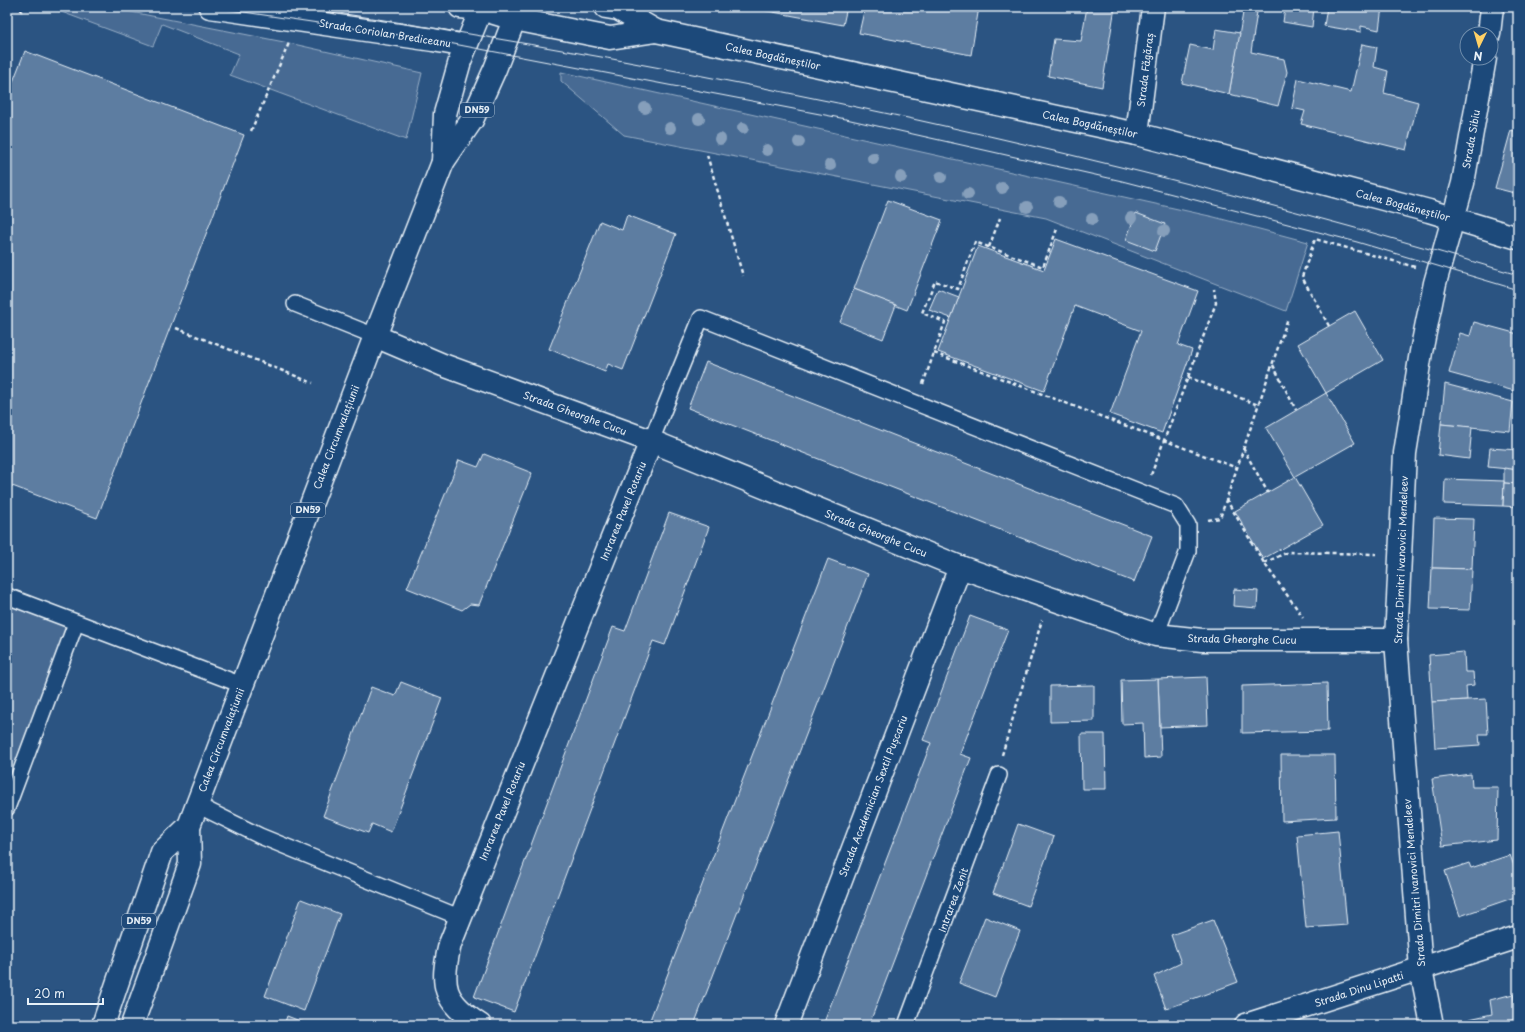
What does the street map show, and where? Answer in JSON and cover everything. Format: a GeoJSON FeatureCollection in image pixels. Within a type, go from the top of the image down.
{"type":"FeatureCollection","features":[{"type":"Feature","properties":{"kind":"street","name":"Strada Coriolan Brediceanu"},"geometry":{"type":"LineString","coordinates":[[210,7],[466,46]]}},
{"type":"Feature","properties":{"kind":"street","name":"Calea Bogdăneștilor"},"geometry":{"type":"LineString","coordinates":[[606,7],[618,9],[656,31],[1137,134],[1453,218],[1518,238]]}},
{"type":"Feature","properties":{"kind":"street","name":"Strada Făgăraș"},"geometry":{"type":"LineString","coordinates":[[1137,134],[1153,7]]}},
{"type":"Feature","properties":{"kind":"street"},"geometry":{"type":"LineString","coordinates":[[1490,26],[1492,7]]}},
{"type":"Feature","properties":{"kind":"street","name":"Calea Circumvalațiunii"},"geometry":{"type":"LineString","coordinates":[[443,162],[445,114],[477,8]]}},
{"type":"Feature","properties":{"kind":"street","name":"Calea Bogdăneștilor"},"geometry":{"type":"LineString","coordinates":[[477,8],[516,13],[610,38],[656,31]]}},
{"type":"Feature","properties":{"kind":"street","name":"Calea Circumvalațiunii"},"geometry":{"type":"LineString","coordinates":[[132,1025],[190,864],[188,826],[443,162],[472,120],[495,68],[516,13]]}},
{"type":"Feature","properties":{"kind":"street","name":"Strada Sibiu"},"geometry":{"type":"LineString","coordinates":[[1453,218],[1463,183],[1484,66]]}},
{"type":"Feature","properties":{"kind":"street","name":"Strada Dimitri Ivanovici Mendeleev"},"geometry":{"type":"LineString","coordinates":[[1432,1025],[1421,969],[1396,640],[1405,453],[1421,352],[1436,283],[1453,218]]}},
{"type":"Feature","properties":{"kind":"street","name":"Strada Gheorghe Cucu"},"geometry":{"type":"LineString","coordinates":[[375,336],[443,365],[651,441],[960,567],[1049,599],[1156,634],[1202,640],[1396,640]]}},
{"type":"Feature","properties":{"kind":"street","name":"Intrarea Pavel Rotariu"},"geometry":{"type":"LineString","coordinates":[[480,1025],[465,1015],[449,998],[444,982],[450,944],[459,917],[651,441]]}},
{"type":"Feature","properties":{"kind":"street","name":"Strada Academician Sextil Pușcariu"},"geometry":{"type":"LineString","coordinates":[[786,1025],[960,567]]}},
{"type":"Feature","properties":{"kind":"street","name":"Calea Circumvalațiunii"},"geometry":{"type":"LineString","coordinates":[[102,1025],[162,852],[188,826]]}},
{"type":"Feature","properties":{"kind":"street","name":"Strada Dinu Lipatti"},"geometry":{"type":"LineString","coordinates":[[1246,1025],[1518,937]]}},
{"type":"Feature","properties":{"kind":"lane"},"geometry":{"type":"LineString","coordinates":[[295,304],[375,336]]}},
{"type":"Feature","properties":{"kind":"lane"},"geometry":{"type":"LineString","coordinates":[[651,441],[701,318],[1176,506],[1188,525],[1188,551],[1156,634]]}},
{"type":"Feature","properties":{"kind":"lane"},"geometry":{"type":"LineString","coordinates":[[7,596],[242,685]]}},
{"type":"Feature","properties":{"kind":"lane"},"geometry":{"type":"LineString","coordinates":[[7,808],[76,623]]}},
{"type":"Feature","properties":{"kind":"lane","name":"Intrarea Zenit"},"geometry":{"type":"LineString","coordinates":[[906,1025],[999,776]]}},
{"type":"Feature","properties":{"kind":"lane"},"geometry":{"type":"LineString","coordinates":[[196,805],[260,836],[459,917]]}},
{"type":"Feature","properties":{"kind":"path"},"geometry":{"type":"LineString","coordinates":[[21,12],[22,7]]}},
{"type":"Feature","properties":{"kind":"path"},"geometry":{"type":"LineString","coordinates":[[250,131],[291,40]]}},
{"type":"Feature","properties":{"kind":"path"},"geometry":{"type":"LineString","coordinates":[[707,155],[743,276]]}},
{"type":"Feature","properties":{"kind":"path"},"geometry":{"type":"LineString","coordinates":[[989,247],[1000,218]]}},
{"type":"Feature","properties":{"kind":"path"},"geometry":{"type":"LineString","coordinates":[[916,403],[946,322],[922,313],[935,281],[958,289],[975,242],[1043,267],[1057,229]]}},
{"type":"Feature","properties":{"kind":"path"},"geometry":{"type":"LineString","coordinates":[[1329,326],[1302,277],[1315,239],[1422,269]]}},
{"type":"Feature","properties":{"kind":"path"},"geometry":{"type":"LineString","coordinates":[[1144,494],[1216,304],[1214,289]]}},
{"type":"Feature","properties":{"kind":"path"},"geometry":{"type":"LineString","coordinates":[[1188,525],[1220,518],[1288,318]]}},
{"type":"Feature","properties":{"kind":"path"},"geometry":{"type":"LineString","coordinates":[[176,328],[313,383]]}},
{"type":"Feature","properties":{"kind":"path"},"geometry":{"type":"LineString","coordinates":[[934,353],[1237,468]]}},
{"type":"Feature","properties":{"kind":"path"},"geometry":{"type":"LineString","coordinates":[[1272,365],[1296,410]]}},
{"type":"Feature","properties":{"kind":"path"},"geometry":{"type":"LineString","coordinates":[[1188,377],[1258,405]]}},
{"type":"Feature","properties":{"kind":"path"},"geometry":{"type":"LineString","coordinates":[[1244,448],[1268,492]]}},
{"type":"Feature","properties":{"kind":"path"},"geometry":{"type":"LineString","coordinates":[[1226,498],[1264,563],[1320,640]]}},
{"type":"Feature","properties":{"kind":"path"},"geometry":{"type":"LineString","coordinates":[[1264,563],[1288,552],[1400,555]]}},
{"type":"Feature","properties":{"kind":"path"},"geometry":{"type":"LineString","coordinates":[[999,776],[1001,760],[1049,599]]}},
{"type":"Feature","properties":{"kind":"shaded area"},"geometry":{"type":"Polygon","coordinates":[[[48,7],[106,7],[289,43],[422,73],[406,140],[230,75],[239,54],[162,24],[153,46],[48,7]]]}},
{"type":"Feature","properties":{"kind":"shaded area"},"geometry":{"type":"Polygon","coordinates":[[[561,72],[1214,217],[1308,242],[1286,311],[1046,218],[624,135],[561,81],[561,72]]]}},
{"type":"Feature","properties":{"kind":"shaded area"},"geometry":{"type":"Polygon","coordinates":[[[7,596],[71,620],[7,789],[7,596]]]}},
{"type":"Feature","properties":{"kind":"building"},"geometry":{"type":"Polygon","coordinates":[[[746,7],[847,7],[843,25],[746,7]]]}},
{"type":"Feature","properties":{"kind":"building"},"geometry":{"type":"Polygon","coordinates":[[[865,7],[938,7],[951,9],[951,7],[979,7],[971,55],[859,33],[865,7]]]}},
{"type":"Feature","properties":{"kind":"building"},"geometry":{"type":"Polygon","coordinates":[[[1087,7],[1115,7],[1102,87],[1048,76],[1054,39],[1081,41],[1087,7]]]}},
{"type":"Feature","properties":{"kind":"building"},"geometry":{"type":"Polygon","coordinates":[[[1244,7],[1265,7],[1257,12],[1251,52],[1284,59],[1287,72],[1278,106],[1229,94],[1244,7]]]}},
{"type":"Feature","properties":{"kind":"building"},"geometry":{"type":"Polygon","coordinates":[[[1273,7],[1314,7],[1312,27],[1283,22],[1285,8],[1273,7]]]}},
{"type":"Feature","properties":{"kind":"building"},"geometry":{"type":"Polygon","coordinates":[[[1327,7],[1382,7],[1379,30],[1361,26],[1361,32],[1324,26],[1327,7]]]}},
{"type":"Feature","properties":{"kind":"building"},"geometry":{"type":"Polygon","coordinates":[[[1216,29],[1240,33],[1229,94],[1182,83],[1190,45],[1213,50],[1216,29]]]}},
{"type":"Feature","properties":{"kind":"building"},"geometry":{"type":"Polygon","coordinates":[[[1362,44],[1377,47],[1374,67],[1388,71],[1384,93],[1418,102],[1406,150],[1301,124],[1305,111],[1292,108],[1298,79],[1351,92],[1362,44]]]}},
{"type":"Feature","properties":{"kind":"building"},"geometry":{"type":"Polygon","coordinates":[[[25,51],[244,135],[97,518],[7,484],[7,97],[25,51]]]}},
{"type":"Feature","properties":{"kind":"building"},"geometry":{"type":"Polygon","coordinates":[[[1511,130],[1518,132],[1518,194],[1495,188],[1511,130]]]}},
{"type":"Feature","properties":{"kind":"building"},"geometry":{"type":"Polygon","coordinates":[[[888,200],[942,220],[907,310],[854,289],[888,200]]]}},
{"type":"Feature","properties":{"kind":"building"},"geometry":{"type":"Polygon","coordinates":[[[1136,213],[1165,224],[1155,251],[1126,240],[1136,213]]]}},
{"type":"Feature","properties":{"kind":"building"},"geometry":{"type":"Polygon","coordinates":[[[627,215],[676,234],[623,370],[608,364],[605,372],[549,349],[600,221],[622,230],[627,215]]]}},
{"type":"Feature","properties":{"kind":"building"},"geometry":{"type":"Polygon","coordinates":[[[1056,239],[1198,291],[1178,345],[1192,350],[1162,433],[1110,414],[1141,331],[1075,306],[1044,391],[938,352],[978,246],[1044,270],[1056,239]]]}},
{"type":"Feature","properties":{"kind":"building"},"geometry":{"type":"Polygon","coordinates":[[[854,289],[896,305],[883,339],[840,322],[854,289]]]}},
{"type":"Feature","properties":{"kind":"building"},"geometry":{"type":"Polygon","coordinates":[[[938,289],[959,297],[951,318],[929,310],[938,289]]]}},
{"type":"Feature","properties":{"kind":"building"},"geometry":{"type":"Polygon","coordinates":[[[1355,311],[1383,360],[1326,393],[1298,344],[1355,311]]]}},
{"type":"Feature","properties":{"kind":"building"},"geometry":{"type":"Polygon","coordinates":[[[1474,322],[1518,334],[1518,392],[1449,373],[1460,333],[1470,336],[1474,322]]]}},
{"type":"Feature","properties":{"kind":"building"},"geometry":{"type":"Polygon","coordinates":[[[706,362],[1152,536],[1134,582],[688,408],[706,362]]]}},
{"type":"Feature","properties":{"kind":"building"},"geometry":{"type":"Polygon","coordinates":[[[1445,384],[1513,402],[1510,431],[1441,424],[1445,384]]]}},
{"type":"Feature","properties":{"kind":"building"},"geometry":{"type":"Polygon","coordinates":[[[1326,393],[1355,443],[1295,477],[1266,428],[1326,393]]]}},
{"type":"Feature","properties":{"kind":"building"},"geometry":{"type":"Polygon","coordinates":[[[1441,424],[1472,427],[1469,459],[1438,455],[1441,424]]]}},
{"type":"Feature","properties":{"kind":"building"},"geometry":{"type":"Polygon","coordinates":[[[1490,448],[1518,450],[1518,470],[1488,467],[1490,448]]]}},
{"type":"Feature","properties":{"kind":"building"},"geometry":{"type":"Polygon","coordinates":[[[484,454],[532,473],[479,605],[470,604],[462,610],[407,588],[459,460],[478,467],[484,454]]]}},
{"type":"Feature","properties":{"kind":"building"},"geometry":{"type":"Polygon","coordinates":[[[1504,468],[1518,470],[1518,484],[1504,483],[1504,468]]]}},
{"type":"Feature","properties":{"kind":"building"},"geometry":{"type":"Polygon","coordinates":[[[1295,477],[1323,525],[1263,559],[1235,511],[1295,477]]]}},
{"type":"Feature","properties":{"kind":"building"},"geometry":{"type":"Polygon","coordinates":[[[1445,479],[1504,481],[1503,506],[1444,504],[1445,479]]]}},
{"type":"Feature","properties":{"kind":"building"},"geometry":{"type":"Polygon","coordinates":[[[1504,483],[1518,484],[1518,507],[1503,506],[1504,483]]]}},
{"type":"Feature","properties":{"kind":"building"},"geometry":{"type":"Polygon","coordinates":[[[669,513],[709,527],[665,645],[653,641],[514,1012],[474,997],[613,627],[625,631],[669,513]]]}},
{"type":"Feature","properties":{"kind":"building"},"geometry":{"type":"Polygon","coordinates":[[[1434,518],[1474,519],[1472,569],[1432,568],[1434,518]]]}},
{"type":"Feature","properties":{"kind":"building"},"geometry":{"type":"Polygon","coordinates":[[[828,559],[868,574],[694,1025],[648,1025],[828,559]]]}},
{"type":"Feature","properties":{"kind":"building"},"geometry":{"type":"Polygon","coordinates":[[[1432,568],[1472,569],[1470,610],[1430,609],[1432,568]]]}},
{"type":"Feature","properties":{"kind":"building"},"geometry":{"type":"Polygon","coordinates":[[[1234,589],[1258,591],[1257,608],[1233,606],[1234,589]]]}},
{"type":"Feature","properties":{"kind":"building"},"geometry":{"type":"Polygon","coordinates":[[[970,616],[1008,630],[960,754],[971,758],[869,1025],[823,1025],[931,743],[923,740],[970,616]]]}},
{"type":"Feature","properties":{"kind":"building"},"geometry":{"type":"Polygon","coordinates":[[[1464,652],[1465,672],[1473,672],[1474,685],[1466,686],[1467,700],[1432,702],[1429,655],[1464,652]]]}},
{"type":"Feature","properties":{"kind":"building"},"geometry":{"type":"Polygon","coordinates":[[[1206,677],[1208,725],[1160,727],[1158,679],[1206,677]]]}},
{"type":"Feature","properties":{"kind":"building"},"geometry":{"type":"Polygon","coordinates":[[[1158,679],[1161,757],[1144,758],[1143,723],[1122,724],[1121,680],[1158,679]]]}},
{"type":"Feature","properties":{"kind":"building"},"geometry":{"type":"Polygon","coordinates":[[[401,682],[442,698],[391,832],[372,824],[368,833],[323,816],[371,687],[395,696],[401,682]]]}},
{"type":"Feature","properties":{"kind":"building"},"geometry":{"type":"Polygon","coordinates":[[[1327,683],[1328,731],[1242,733],[1242,686],[1327,683]]]}},
{"type":"Feature","properties":{"kind":"building"},"geometry":{"type":"Polygon","coordinates":[[[1094,685],[1094,721],[1050,722],[1050,686],[1094,685]]]}},
{"type":"Feature","properties":{"kind":"building"},"geometry":{"type":"Polygon","coordinates":[[[1486,699],[1488,734],[1479,734],[1480,745],[1435,748],[1432,702],[1486,699]]]}},
{"type":"Feature","properties":{"kind":"building"},"geometry":{"type":"Polygon","coordinates":[[[1081,734],[1105,734],[1106,789],[1082,789],[1081,734]]]}},
{"type":"Feature","properties":{"kind":"building"},"geometry":{"type":"Polygon","coordinates":[[[1281,755],[1335,755],[1336,818],[1282,821],[1281,755]]]}},
{"type":"Feature","properties":{"kind":"building"},"geometry":{"type":"Polygon","coordinates":[[[1471,774],[1472,787],[1498,787],[1497,840],[1442,846],[1432,779],[1471,774]]]}},
{"type":"Feature","properties":{"kind":"building"},"geometry":{"type":"Polygon","coordinates":[[[1018,824],[1054,837],[1028,906],[993,893],[1018,824]]]}},
{"type":"Feature","properties":{"kind":"building"},"geometry":{"type":"Polygon","coordinates":[[[1338,831],[1347,925],[1306,928],[1297,835],[1338,831]]]}},
{"type":"Feature","properties":{"kind":"building"},"geometry":{"type":"Polygon","coordinates":[[[1510,855],[1518,877],[1518,896],[1460,916],[1445,871],[1469,863],[1471,868],[1510,855]]]}},
{"type":"Feature","properties":{"kind":"building"},"geometry":{"type":"Polygon","coordinates":[[[301,899],[340,914],[304,1011],[265,996],[301,899]]]}},
{"type":"Feature","properties":{"kind":"building"},"geometry":{"type":"Polygon","coordinates":[[[985,917],[1020,931],[995,997],[959,983],[985,917]]]}},
{"type":"Feature","properties":{"kind":"building"},"geometry":{"type":"Polygon","coordinates":[[[1213,920],[1238,982],[1166,1009],[1154,976],[1181,963],[1171,935],[1213,920]]]}},
{"type":"Feature","properties":{"kind":"building"},"geometry":{"type":"Polygon","coordinates":[[[1513,994],[1518,1018],[1511,1021],[1512,1025],[1470,1025],[1469,1019],[1492,1014],[1490,1000],[1513,994]]]}},
{"type":"Feature","properties":{"kind":"building"},"geometry":{"type":"Polygon","coordinates":[[[287,1016],[310,1025],[284,1025],[287,1016]]]}},
{"type":"Feature","properties":{"kind":"building"},"geometry":{"type":"Polygon","coordinates":[[[1060,1021],[1062,1025],[1047,1025],[1060,1021]]]}},
{"type":"Feature","properties":{"kind":"tram line"},"geometry":{"type":"LineString","coordinates":[[210,7],[433,40],[846,119],[1122,181],[1357,242],[1518,290]]}},
{"type":"Feature","properties":{"kind":"tram line"},"geometry":{"type":"LineString","coordinates":[[300,7],[454,31],[608,58],[761,87],[914,119],[1218,191],[1518,275]]}}]}
